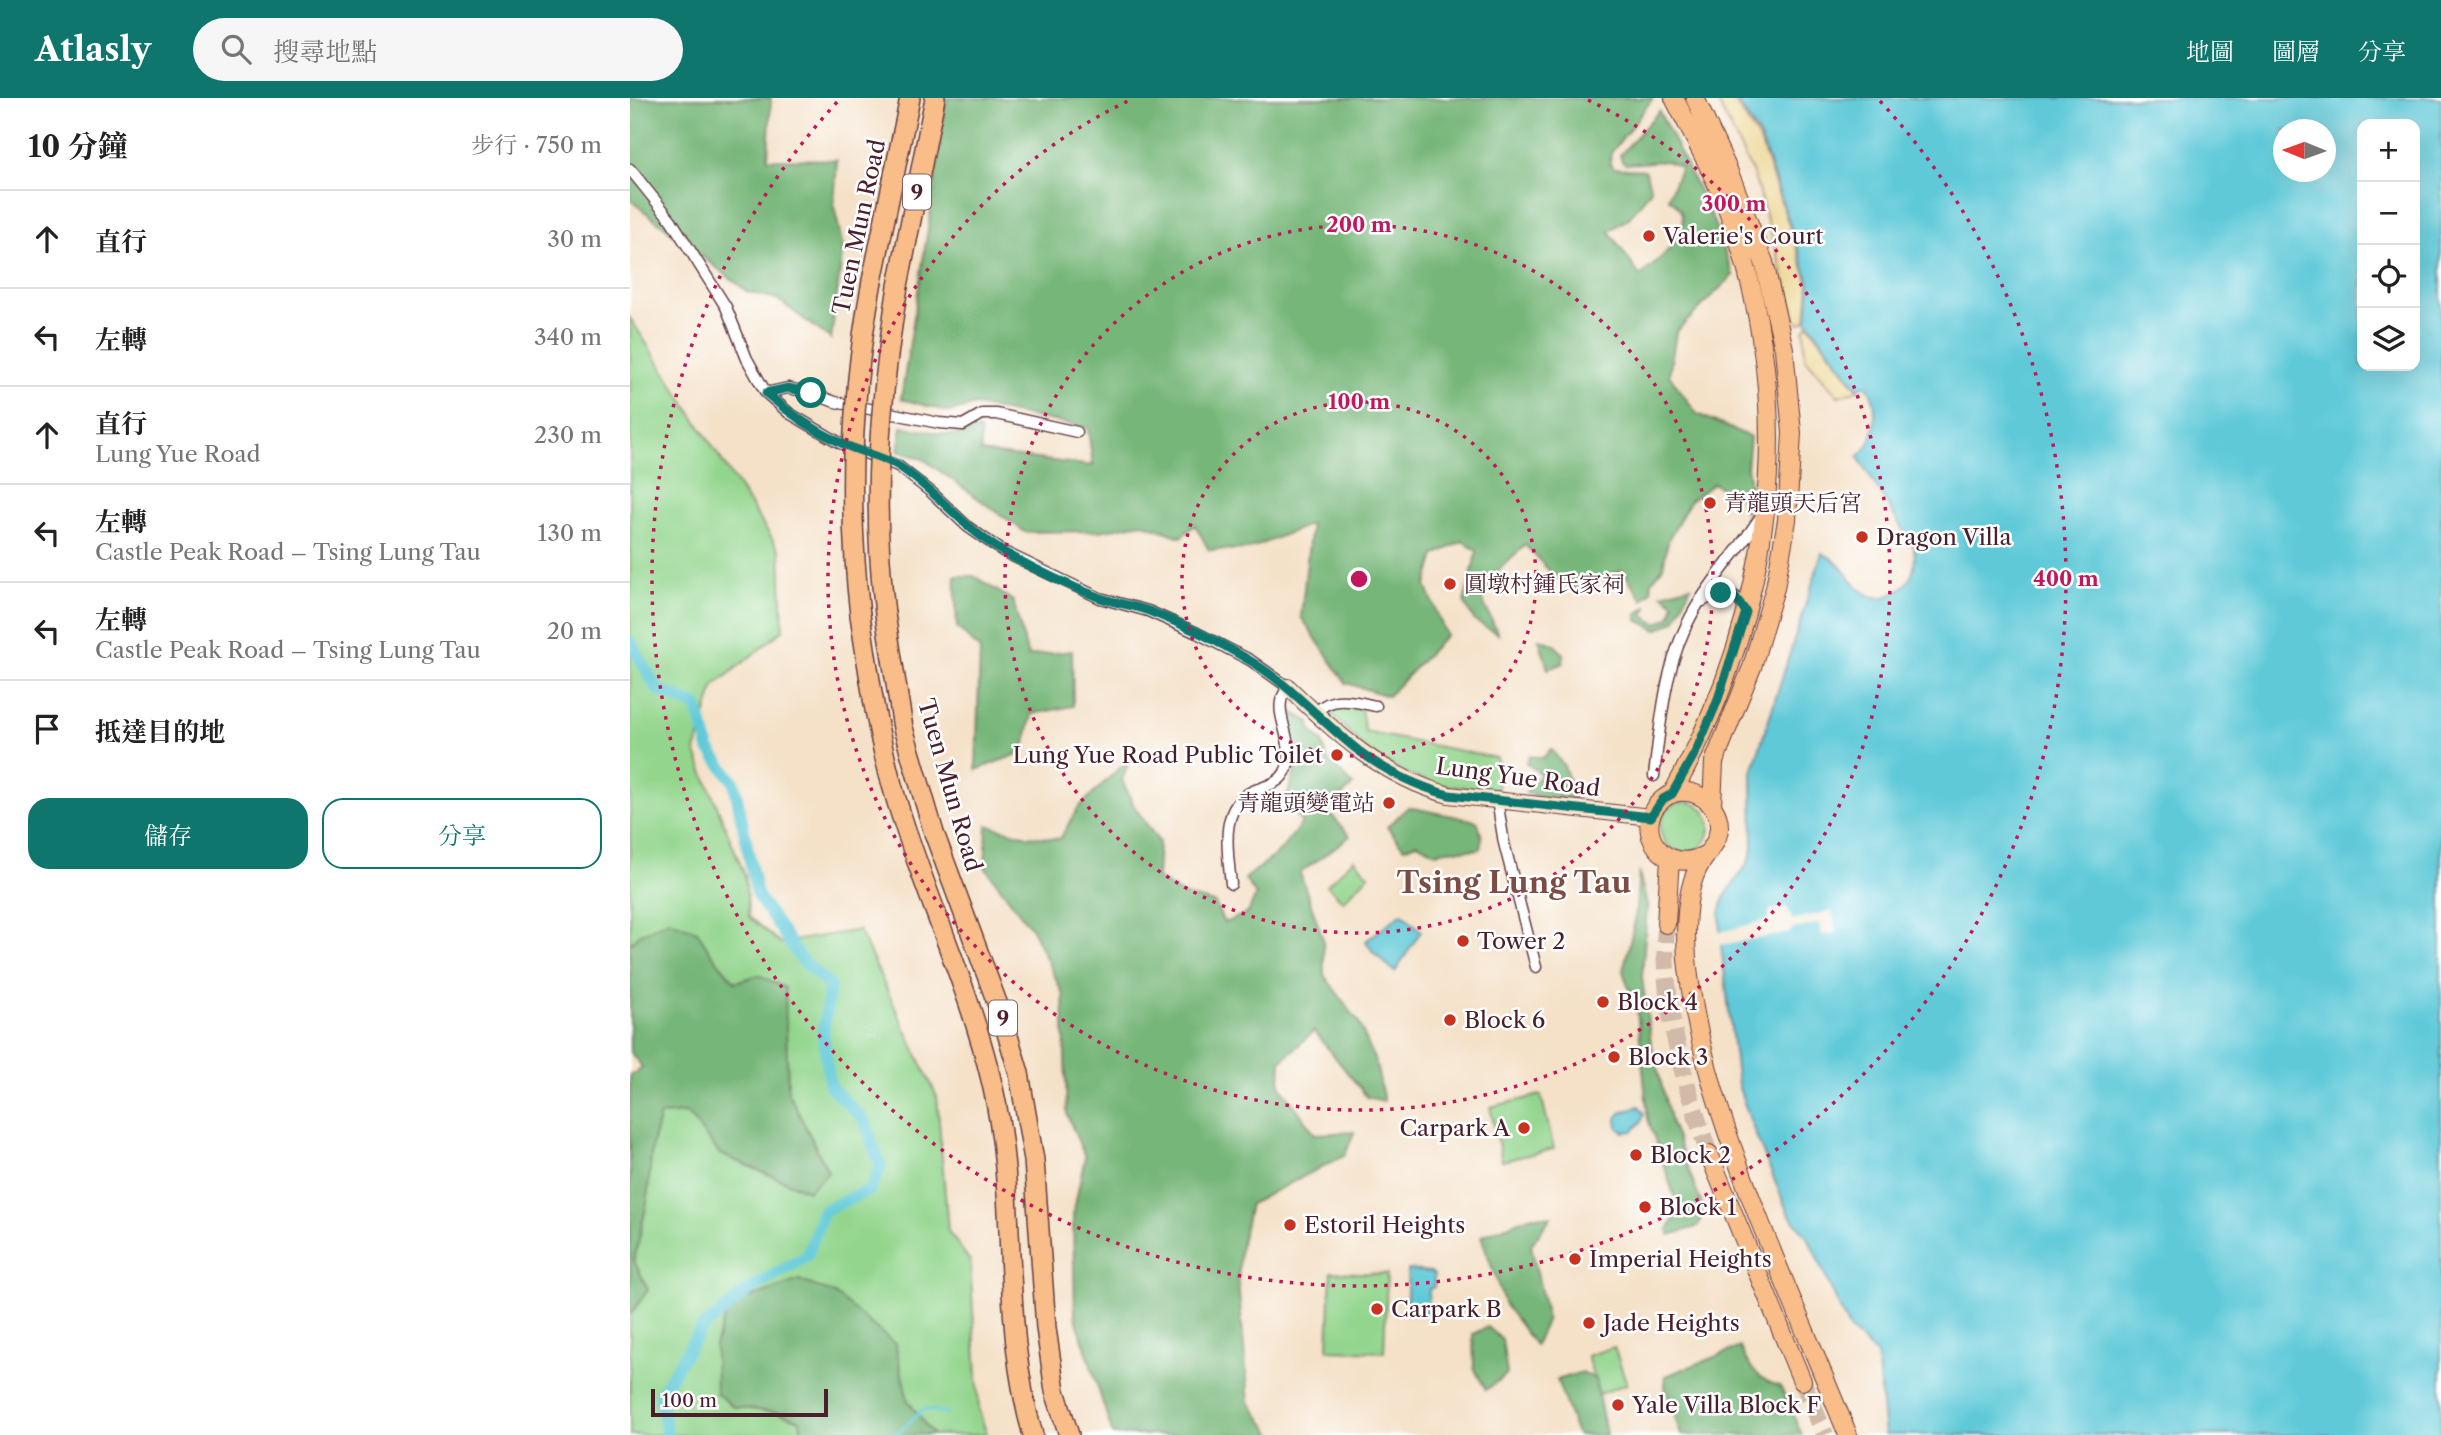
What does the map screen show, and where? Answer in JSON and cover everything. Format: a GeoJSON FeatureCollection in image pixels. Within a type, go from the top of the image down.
{"type":"FeatureCollection","features":[{"type":"Feature","properties":{"kind":"highway","name":"Tuen Mun Road"},"geometry":{"type":"LineString","coordinates":[[910,98],[860,350],[852,464],[852,540],[872,702],[894,793],[923,881],[967,998],[996,1103],[1004,1168],[1014,1336],[1020,1381],[1033,1435]]}},
{"type":"Feature","properties":{"kind":"highway","name":"Tuen Mun Road"},"geometry":{"type":"LineString","coordinates":[[935,98],[898,286],[882,395],[877,478],[878,560],[903,728],[934,833],[1002,1016],[1019,1073],[1034,1160],[1051,1366],[1055,1391],[1069,1435]]}},
{"type":"Feature","properties":{"kind":"main road"},"geometry":{"type":"LineString","coordinates":[[1672,794],[1696,751],[1717,702],[1746,612],[1760,554],[1767,505],[1769,445],[1766,380],[1751,285],[1735,230],[1717,184],[1674,98]]}},
{"type":"Feature","properties":{"kind":"main road"},"geometry":{"type":"LineString","coordinates":[[1695,98],[1730,172],[1764,262],[1784,349],[1791,433],[1787,520],[1775,588],[1752,667],[1714,762],[1712,806],[1719,825],[1714,845],[1698,869],[1690,889],[1687,954],[1707,1071],[1738,1163],[1848,1435]]}},
{"type":"Feature","properties":{"kind":"main road"},"geometry":{"type":"LineString","coordinates":[[1708,853],[1689,861],[1670,858],[1659,851],[1652,841],[1651,817],[1663,799],[1683,792],[1694,793],[1712,806]]}},
{"type":"Feature","properties":{"kind":"main road"},"geometry":{"type":"LineString","coordinates":[[1666,924],[1670,858]]}},
{"type":"Feature","properties":{"kind":"main road"},"geometry":{"type":"LineString","coordinates":[[1709,1154],[1802,1381]]}},
{"type":"Feature","properties":{"kind":"street"},"geometry":{"type":"LineString","coordinates":[[630,169],[671,220],[726,307],[747,359],[766,393],[789,413],[821,433],[898,466],[932,492],[968,527],[1004,552],[1100,598],[1148,611],[1196,633],[1250,660],[1288,687],[1280,702],[1289,760],[1278,781],[1251,792],[1236,803],[1229,819],[1228,835],[1231,884]]}},
{"type":"Feature","properties":{"kind":"street"},"geometry":{"type":"LineString","coordinates":[[766,393],[788,388],[835,402],[939,423],[963,425],[982,414],[996,414],[1077,432]]}},
{"type":"Feature","properties":{"kind":"street"},"geometry":{"type":"LineString","coordinates":[[1654,776],[1659,765],[1670,668],[1680,638],[1695,607],[1749,535],[1767,505]]}},
{"type":"Feature","properties":{"kind":"street"},"geometry":{"type":"LineString","coordinates":[[1695,607],[1713,595],[1730,593],[1740,600],[1746,612]]}},
{"type":"Feature","properties":{"kind":"street","name":"Lung Yue Road"},"geometry":{"type":"LineString","coordinates":[[1288,687],[1359,751],[1400,778],[1423,788],[1449,795],[1651,817]]}},
{"type":"Feature","properties":{"kind":"street"},"geometry":{"type":"LineString","coordinates":[[1317,712],[1328,703],[1339,701],[1376,706]]}},
{"type":"Feature","properties":{"kind":"street"},"geometry":{"type":"LineString","coordinates":[[1497,800],[1504,843],[1536,967]]}},
{"type":"Feature","properties":{"kind":"street"},"geometry":{"type":"LineString","coordinates":[[1738,1163],[1752,1219],[1752,1232],[1745,1240]]}},
{"type":"Feature","properties":{"kind":"green space"},"geometry":{"type":"Polygon","coordinates":[[[630,98],[771,98],[768,159],[837,160],[834,206],[843,248],[831,339],[777,299],[748,292],[630,200],[630,98]]]}},
{"type":"Feature","properties":{"kind":"green space"},"geometry":{"type":"Polygon","coordinates":[[[946,98],[1653,98],[1611,153],[1610,163],[1614,168],[1645,170],[1651,190],[1629,218],[1609,231],[1640,276],[1668,251],[1681,229],[1679,208],[1668,198],[1681,167],[1666,161],[1626,164],[1620,155],[1659,111],[1711,215],[1733,275],[1676,332],[1669,375],[1697,414],[1750,437],[1747,467],[1752,498],[1745,513],[1740,497],[1727,493],[1714,483],[1690,501],[1668,540],[1663,567],[1652,581],[1651,591],[1643,600],[1622,570],[1578,590],[1557,579],[1525,545],[1493,575],[1483,602],[1498,634],[1475,621],[1464,602],[1477,551],[1463,541],[1435,555],[1426,586],[1446,635],[1388,696],[1346,683],[1301,617],[1311,524],[1249,549],[1209,550],[1195,525],[1181,537],[1142,523],[1100,531],[1025,532],[923,459],[898,451],[902,427],[950,435],[980,429],[981,452],[1093,466],[1088,428],[975,405],[950,412],[901,399],[946,98]]]}},
{"type":"Feature","properties":{"kind":"green space"},"geometry":{"type":"Polygon","coordinates":[[[630,318],[780,551],[783,630],[714,686],[695,751],[745,876],[749,917],[780,943],[859,930],[937,1097],[948,1231],[970,1261],[979,1410],[987,1435],[933,1435],[908,1401],[895,1344],[717,1373],[716,1393],[734,1407],[779,1413],[800,1420],[802,1435],[630,1435],[630,1315],[648,1290],[634,1261],[647,1202],[652,1145],[660,1115],[687,1113],[720,1154],[807,1191],[828,1171],[788,1092],[787,1055],[759,975],[735,982],[712,955],[697,931],[640,934],[630,944],[630,318]]]}},
{"type":"Feature","properties":{"kind":"green space"},"geometry":{"type":"Polygon","coordinates":[[[955,576],[974,576],[1013,601],[1028,656],[1072,651],[1073,706],[1032,714],[1023,752],[976,770],[980,650],[957,627],[955,576]]]}},
{"type":"Feature","properties":{"kind":"green space"},"geometry":{"type":"Polygon","coordinates":[[[1691,586],[1675,621],[1657,630],[1637,620],[1637,614],[1648,606],[1643,615],[1657,624],[1670,617],[1674,603],[1662,594],[1691,586]]]}},
{"type":"Feature","properties":{"kind":"green space"},"geometry":{"type":"Polygon","coordinates":[[[1539,639],[1554,644],[1564,655],[1562,664],[1548,669],[1539,639]]]}},
{"type":"Feature","properties":{"kind":"green space"},"geometry":{"type":"Polygon","coordinates":[[[1336,705],[1361,709],[1365,732],[1497,758],[1498,790],[1437,785],[1407,774],[1366,750],[1328,710],[1336,705]]]}},
{"type":"Feature","properties":{"kind":"green space"},"geometry":{"type":"Polygon","coordinates":[[[1288,710],[1310,722],[1311,731],[1322,741],[1327,759],[1353,785],[1327,810],[1350,836],[1300,873],[1323,939],[1324,975],[1359,1023],[1376,1064],[1384,1101],[1367,1097],[1314,1031],[1281,1061],[1280,1085],[1315,1134],[1354,1132],[1345,1155],[1250,1204],[1240,1250],[1238,1282],[1249,1402],[1273,1435],[1113,1435],[1075,1315],[1073,1215],[1085,1157],[1067,1114],[1063,994],[1033,931],[985,867],[987,825],[1027,836],[1060,839],[1078,808],[1131,757],[1122,780],[1134,806],[1159,842],[1157,878],[1183,895],[1215,903],[1224,923],[1248,913],[1256,895],[1245,879],[1280,851],[1302,823],[1285,802],[1297,765],[1288,710]]]}},
{"type":"Feature","properties":{"kind":"green space"},"geometry":{"type":"Polygon","coordinates":[[[1551,749],[1564,766],[1575,799],[1539,797],[1526,793],[1541,774],[1526,763],[1530,756],[1543,758],[1551,749]]]}},
{"type":"Feature","properties":{"kind":"green space"},"geometry":{"type":"Polygon","coordinates":[[[1685,802],[1703,809],[1710,827],[1703,845],[1685,852],[1667,845],[1660,827],[1667,809],[1685,802]]]}},
{"type":"Feature","properties":{"kind":"green space"},"geometry":{"type":"Polygon","coordinates":[[[1408,807],[1478,823],[1482,838],[1480,849],[1436,853],[1417,843],[1404,848],[1387,827],[1408,807]]]}},
{"type":"Feature","properties":{"kind":"green space"},"geometry":{"type":"Polygon","coordinates":[[[1354,859],[1369,875],[1343,901],[1327,885],[1354,859]]]}},
{"type":"Feature","properties":{"kind":"green space"},"geometry":{"type":"Polygon","coordinates":[[[1639,872],[1647,905],[1642,978],[1651,1043],[1671,1123],[1702,1205],[1701,1221],[1696,1227],[1670,1235],[1668,1229],[1676,1215],[1675,1198],[1648,1119],[1636,999],[1623,971],[1635,921],[1639,872]]]}},
{"type":"Feature","properties":{"kind":"green space"},"geometry":{"type":"Polygon","coordinates":[[[668,920],[697,931],[712,955],[735,982],[759,975],[785,988],[788,1092],[828,1172],[808,1191],[720,1154],[687,1113],[660,1115],[652,1145],[647,1202],[634,1261],[648,1290],[630,1315],[630,1074],[635,1074],[642,1067],[630,1052],[630,944],[640,934],[668,920]]]}},
{"type":"Feature","properties":{"kind":"green space"},"geometry":{"type":"Polygon","coordinates":[[[1541,1095],[1554,1149],[1502,1161],[1490,1107],[1541,1095]]]}},
{"type":"Feature","properties":{"kind":"green space"},"geometry":{"type":"Polygon","coordinates":[[[1532,1216],[1551,1217],[1531,1245],[1547,1319],[1535,1345],[1505,1305],[1481,1236],[1532,1216]]]}},
{"type":"Feature","properties":{"kind":"green space"},"geometry":{"type":"Polygon","coordinates":[[[1331,1272],[1387,1274],[1384,1352],[1328,1350],[1331,1272]]]}},
{"type":"Feature","properties":{"kind":"green space"},"geometry":{"type":"Polygon","coordinates":[[[799,1280],[835,1294],[895,1344],[908,1401],[933,1435],[802,1435],[800,1420],[779,1413],[734,1407],[716,1393],[715,1345],[729,1305],[799,1280]]]}},
{"type":"Feature","properties":{"kind":"green space"},"geometry":{"type":"Polygon","coordinates":[[[1488,1327],[1502,1340],[1507,1374],[1486,1390],[1474,1368],[1473,1334],[1488,1327]]]}},
{"type":"Feature","properties":{"kind":"green space"},"geometry":{"type":"Polygon","coordinates":[[[1614,1347],[1627,1384],[1599,1394],[1587,1356],[1614,1347]]]}},
{"type":"Feature","properties":{"kind":"green space"},"geometry":{"type":"Polygon","coordinates":[[[1740,1347],[1755,1372],[1766,1381],[1780,1386],[1802,1435],[1681,1435],[1665,1387],[1666,1376],[1740,1347]]]}},
{"type":"Feature","properties":{"kind":"green space"},"geometry":{"type":"Polygon","coordinates":[[[1582,1372],[1595,1379],[1606,1435],[1577,1435],[1557,1380],[1582,1372]]]}},
{"type":"Feature","properties":{"kind":"sand"},"geometry":{"type":"Polygon","coordinates":[[[1716,98],[1732,98],[1760,141],[1809,284],[1806,320],[1800,323],[1797,321],[1754,176],[1716,98]]]}},
{"type":"Feature","properties":{"kind":"sand"},"geometry":{"type":"Polygon","coordinates":[[[1808,324],[1858,390],[1838,396],[1805,358],[1804,330],[1808,324]]]}},
{"type":"Feature","properties":{"kind":"water"},"geometry":{"type":"Polygon","coordinates":[[[1735,98],[2441,98],[2441,1435],[1885,1435],[1877,1355],[1849,1329],[1809,1239],[1788,1213],[1738,1085],[1721,945],[1720,914],[1724,898],[1748,863],[1753,849],[1752,772],[1822,553],[1836,562],[1864,592],[1880,598],[1906,584],[1912,575],[1915,559],[1914,548],[1858,457],[1873,433],[1875,412],[1871,393],[1866,385],[1858,388],[1807,320],[1810,284],[1761,139],[1735,98]]]}},
{"type":"Feature","properties":{"kind":"water"},"geometry":{"type":"Polygon","coordinates":[[[1402,913],[1421,931],[1395,972],[1373,952],[1366,941],[1402,913]]]}},
{"type":"Feature","properties":{"kind":"water"},"geometry":{"type":"Polygon","coordinates":[[[1639,1106],[1644,1114],[1642,1121],[1633,1131],[1624,1132],[1618,1128],[1617,1118],[1621,1113],[1639,1106]]]}},
{"type":"Feature","properties":{"kind":"water"},"geometry":{"type":"Polygon","coordinates":[[[1408,1270],[1431,1272],[1434,1275],[1434,1287],[1429,1289],[1427,1315],[1406,1314],[1408,1270]]]}},
{"type":"Feature","properties":{"kind":"pier"},"geometry":{"type":"Polygon","coordinates":[[[1787,907],[1792,920],[1832,911],[1836,932],[1823,935],[1820,923],[1793,929],[1789,933],[1718,945],[1717,933],[1768,920],[1770,910],[1787,907]]]}},
{"type":"Feature","properties":{"kind":"waterway"},"geometry":{"type":"LineString","coordinates":[[630,641],[657,689],[697,706],[709,749],[734,782],[757,895],[801,959],[830,986],[823,1034],[830,1086],[864,1120],[881,1167],[870,1190],[824,1210],[807,1256],[753,1287],[701,1329],[660,1394],[667,1435]]}},
{"type":"Feature","properties":{"kind":"waterway"},"geometry":{"type":"LineString","coordinates":[[877,1435],[898,1433],[924,1409],[947,1413]]}},
{"type":"Feature","properties":{"kind":"tunnel"},"geometry":{"type":"LineString","coordinates":[[1666,924],[1667,983],[1676,1041],[1709,1154]]}},
{"type":"Feature","properties":{"kind":"tunnel"},"geometry":{"type":"LineString","coordinates":[[1802,1381],[1825,1435]]}},
{"type":"Feature","properties":{"kind":"place","name":"Valerie's Court"},"geometry":{"type":"Point","coordinates":[1649,236]}},
{"type":"Feature","properties":{"kind":"place","name":"青龍頭天后宮"},"geometry":{"type":"Point","coordinates":[1710,503]}},
{"type":"Feature","properties":{"kind":"place","name":"Dragon Villa"},"geometry":{"type":"Point","coordinates":[1862,537]}},
{"type":"Feature","properties":{"kind":"place","name":"圓墩村鍾氏家祠"},"geometry":{"type":"Point","coordinates":[1450,584]}},
{"type":"Feature","properties":{"kind":"place","name":"Lung Yue Road Public Toilet"},"geometry":{"type":"Point","coordinates":[1337,755]}},
{"type":"Feature","properties":{"kind":"place","name":"青龍頭變電站"},"geometry":{"type":"Point","coordinates":[1389,803]}},
{"type":"Feature","properties":{"kind":"place","name":"Tower 2"},"geometry":{"type":"Point","coordinates":[1463,941]}},
{"type":"Feature","properties":{"kind":"place","name":"Block 4"},"geometry":{"type":"Point","coordinates":[1603,1002]}},
{"type":"Feature","properties":{"kind":"place","name":"Block 6"},"geometry":{"type":"Point","coordinates":[1450,1020]}},
{"type":"Feature","properties":{"kind":"place","name":"Block 3"},"geometry":{"type":"Point","coordinates":[1614,1057]}},
{"type":"Feature","properties":{"kind":"place","name":"Carpark A"},"geometry":{"type":"Point","coordinates":[1524,1128]}},
{"type":"Feature","properties":{"kind":"place","name":"Block 2"},"geometry":{"type":"Point","coordinates":[1636,1155]}},
{"type":"Feature","properties":{"kind":"place","name":"Block 1"},"geometry":{"type":"Point","coordinates":[1645,1207]}},
{"type":"Feature","properties":{"kind":"place","name":"Estoril Heights"},"geometry":{"type":"Point","coordinates":[1290,1225]}},
{"type":"Feature","properties":{"kind":"place","name":"Imperial Heights"},"geometry":{"type":"Point","coordinates":[1575,1259]}},
{"type":"Feature","properties":{"kind":"place","name":"Carpark B"},"geometry":{"type":"Point","coordinates":[1377,1309]}},
{"type":"Feature","properties":{"kind":"place","name":"Jade Heights"},"geometry":{"type":"Point","coordinates":[1589,1323]}},
{"type":"Feature","properties":{"kind":"place","name":"Yale Villa Block F"},"geometry":{"type":"Point","coordinates":[1618,1405]}},
{"type":"Feature","properties":{"kind":"district","name":"Tsing Lung Tau"},"geometry":{"type":"Point","coordinates":[1514,882]}},
{"type":"Feature","properties":{"kind":"route"},"geometry":{"type":"LineString","coordinates":[[811,393],[788,388],[766,393],[789,413],[821,433],[898,466],[932,492],[968,527],[1004,552],[1100,598],[1148,611],[1250,660],[1288,687],[1371,760],[1400,778],[1449,795],[1651,817],[1655,807],[1672,794],[1696,751],[1733,656],[1746,612],[1734,595],[1721,593]]}}]}
